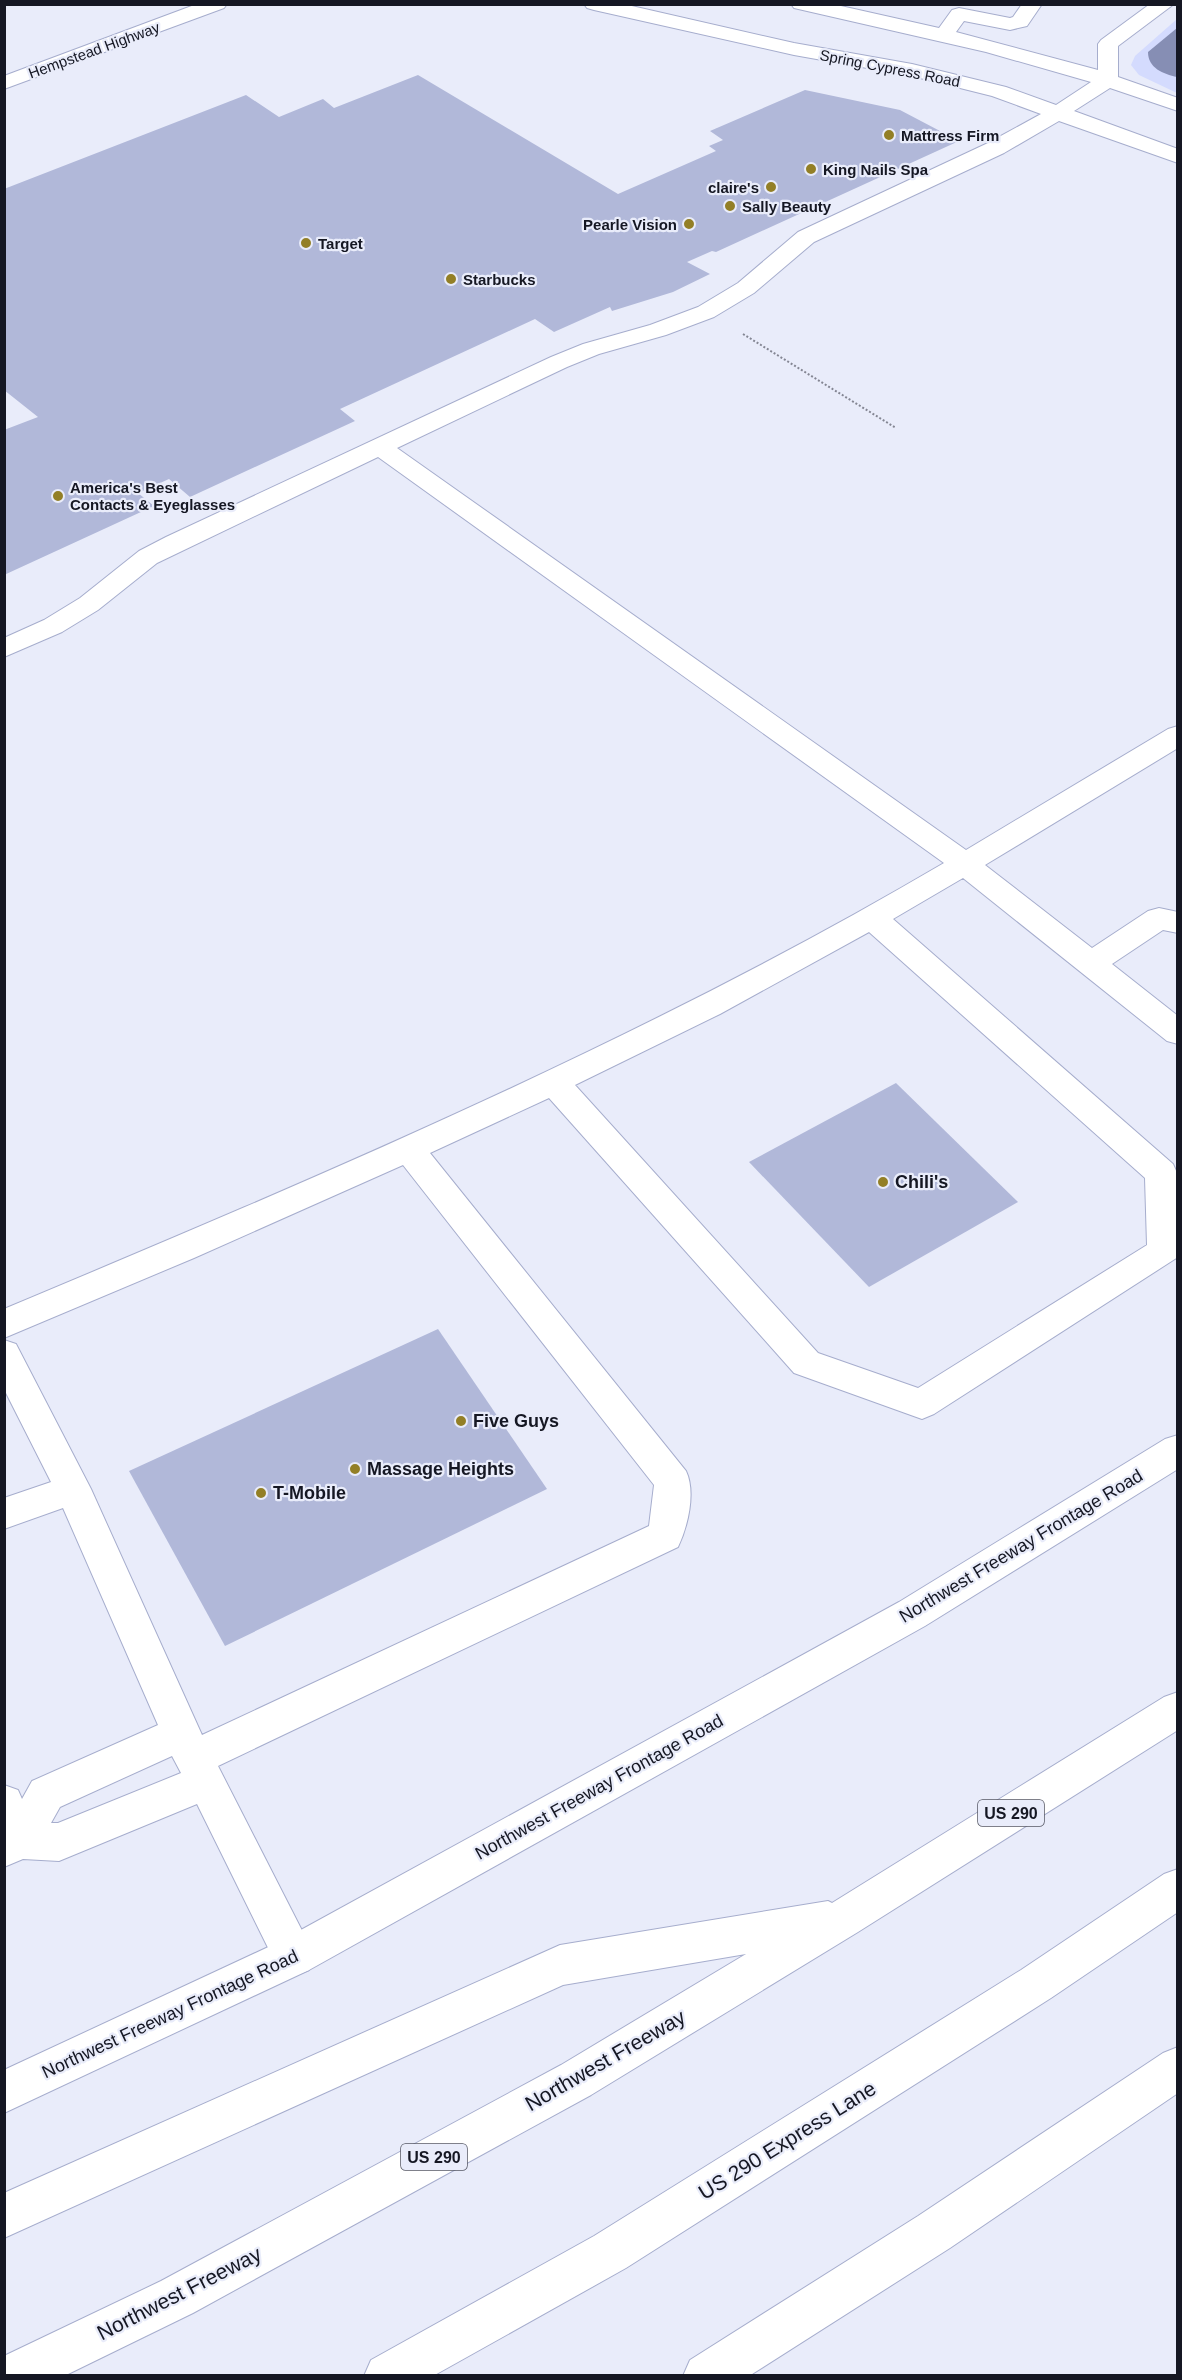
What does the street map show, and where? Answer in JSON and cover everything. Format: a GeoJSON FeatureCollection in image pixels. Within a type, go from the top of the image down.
{"type":"FeatureCollection","features":[{"type":"Feature","properties":{"kind":"main road","name":"Hempstead Highway"},"geometry":{"type":"LineString","coordinates":[[4,82],[217,4]]}},
{"type":"Feature","properties":{"kind":"main road","name":"Spring Cypress Road"},"geometry":{"type":"LineString","coordinates":[[594,4],[794,49],[912,70],[999,91],[1178,157]]}},
{"type":"Feature","properties":{"kind":"main road"},"geometry":{"type":"LineString","coordinates":[[801,4],[945,34],[1108,80],[1178,105]]}},
{"type":"Feature","properties":{"kind":"main road"},"geometry":{"type":"LineString","coordinates":[[936,9],[1010,24],[1020,22],[1032,4]]}},
{"type":"Feature","properties":{"kind":"main road"},"geometry":{"type":"LineString","coordinates":[[1108,80],[1108,44],[1164,4]]}},
{"type":"Feature","properties":{"kind":"main road"},"geometry":{"type":"LineString","coordinates":[[945,34],[959,14]]}},
{"type":"Feature","properties":{"kind":"main road"},"geometry":{"type":"LineString","coordinates":[[4,649],[53,626],[89,604],[148,557],[559,362],[591,349],[658,330],[706,312],[746,288],[806,237],[996,148],[1059,112],[1108,80]]}},
{"type":"Feature","properties":{"kind":"main road"},"geometry":{"type":"LineString","coordinates":[[380,447],[964,863],[1178,1033]]}},
{"type":"Feature","properties":{"kind":"main road"},"geometry":{"type":"LineString","coordinates":[[4,1324],[408,1148],[553,1082],[709,1005],[964,863],[1178,735]]}},
{"type":"Feature","properties":{"kind":"main road"},"geometry":{"type":"LineString","coordinates":[[553,1082],[806,1363],[922,1404],[1164,1251],[1161,1173],[870,917]]}},
{"type":"Feature","properties":{"kind":"main road"},"geometry":{"type":"LineString","coordinates":[[1091,964],[1159,918],[1178,923]]}},
{"type":"Feature","properties":{"kind":"main road"},"geometry":{"type":"LineString","coordinates":[[13,1844],[59,1842],[194,1758],[665,1536],[673,1482],[408,1148]]}},
{"type":"Feature","properties":{"kind":"main road"},"geometry":{"type":"LineString","coordinates":[[4,1354],[73,1489],[194,1758],[294,1956]]}},
{"type":"Feature","properties":{"kind":"main road","name":"Northwest Freeway Frontage Road"},"geometry":{"type":"LineString","coordinates":[[4,2092],[294,1956],[912,1614],[1178,1450]]}},
{"type":"Feature","properties":{"kind":"main road"},"geometry":{"type":"LineString","coordinates":[[4,1514],[73,1489]]}},
{"type":"Feature","properties":{"kind":"main road","name":"Northwest Freeway"},"geometry":{"type":"LineString","coordinates":[[13,2376],[177,2298],[565,2085],[844,1918],[1178,1709]]}},
{"type":"Feature","properties":{"kind":"main road"},"geometry":{"type":"LineString","coordinates":[[13,1844],[46,1794],[194,1758]]}},
{"type":"Feature","properties":{"kind":"main road"},"geometry":{"type":"LineString","coordinates":[[4,1803],[13,1844]]}},
{"type":"Feature","properties":{"kind":"main road","name":"US 290 Express Lane"},"geometry":{"type":"LineString","coordinates":[[387,2376],[610,2252],[1036,1984],[1178,1888]]}},
{"type":"Feature","properties":{"kind":"main road"},"geometry":{"type":"LineString","coordinates":[[4,2216],[560,1965],[844,1918]]}},
{"type":"Feature","properties":{"kind":"main road"},"geometry":{"type":"LineString","coordinates":[[706,2376],[924,2239],[1178,2068]]}},
{"type":"Feature","properties":{"kind":"path"},"geometry":{"type":"LineString","coordinates":[[706,312],[896,428]]}},
{"type":"Feature","properties":{"kind":"shaded area"},"geometry":{"type":"Polygon","coordinates":[[[1177,19],[1177,93],[1139,75],[1131,65],[1135,56],[1177,19]]]}},
{"type":"Feature","properties":{"kind":"shaded area"},"geometry":{"type":"Polygon","coordinates":[[[1177,28],[1177,77],[1153,66],[1148,52],[1177,28]]]}},
{"type":"Feature","properties":{"kind":"building"},"geometry":{"type":"Polygon","coordinates":[[[418,75],[618,194],[716,151],[709,146],[723,140],[710,131],[805,90],[900,110],[959,141],[716,252],[712,251],[687,262],[710,274],[673,292],[612,311],[610,307],[554,332],[535,319],[340,409],[355,421],[190,497],[169,479],[138,493],[154,506],[4,575],[4,430],[38,417],[4,390],[4,189],[246,95],[279,117],[323,99],[334,108],[418,75]]]}},
{"type":"Feature","properties":{"kind":"building","name":"Chili's"},"geometry":{"type":"Polygon","coordinates":[[[896,1083],[1018,1202],[869,1287],[749,1162],[896,1083]]]}},
{"type":"Feature","properties":{"kind":"building"},"geometry":{"type":"Polygon","coordinates":[[[438,1329],[547,1489],[225,1646],[129,1471],[438,1329]]]}},
{"type":"Feature","properties":{"kind":"place","name":"Mattress Firm"},"geometry":{"type":"Point","coordinates":[889,135]}},
{"type":"Feature","properties":{"kind":"place","name":"King Nails Spa"},"geometry":{"type":"Point","coordinates":[811,169]}},
{"type":"Feature","properties":{"kind":"place","name":"claire's"},"geometry":{"type":"Point","coordinates":[771,187]}},
{"type":"Feature","properties":{"kind":"place","name":"Sally Beauty"},"geometry":{"type":"Point","coordinates":[730,206]}},
{"type":"Feature","properties":{"kind":"place","name":"Pearle Vision"},"geometry":{"type":"Point","coordinates":[689,224]}},
{"type":"Feature","properties":{"kind":"place","name":"Target"},"geometry":{"type":"Point","coordinates":[306,243]}},
{"type":"Feature","properties":{"kind":"place","name":"Starbucks"},"geometry":{"type":"Point","coordinates":[451,279]}},
{"type":"Feature","properties":{"kind":"place","name":"America's Best Contacts & Eyeglasses"},"geometry":{"type":"Point","coordinates":[58,496]}},
{"type":"Feature","properties":{"kind":"place","name":"Chili's"},"geometry":{"type":"Point","coordinates":[883,1182]}},
{"type":"Feature","properties":{"kind":"place","name":"Five Guys"},"geometry":{"type":"Point","coordinates":[461,1421]}},
{"type":"Feature","properties":{"kind":"place","name":"Massage Heights"},"geometry":{"type":"Point","coordinates":[355,1469]}},
{"type":"Feature","properties":{"kind":"place","name":"T-Mobile"},"geometry":{"type":"Point","coordinates":[261,1493]}}]}
